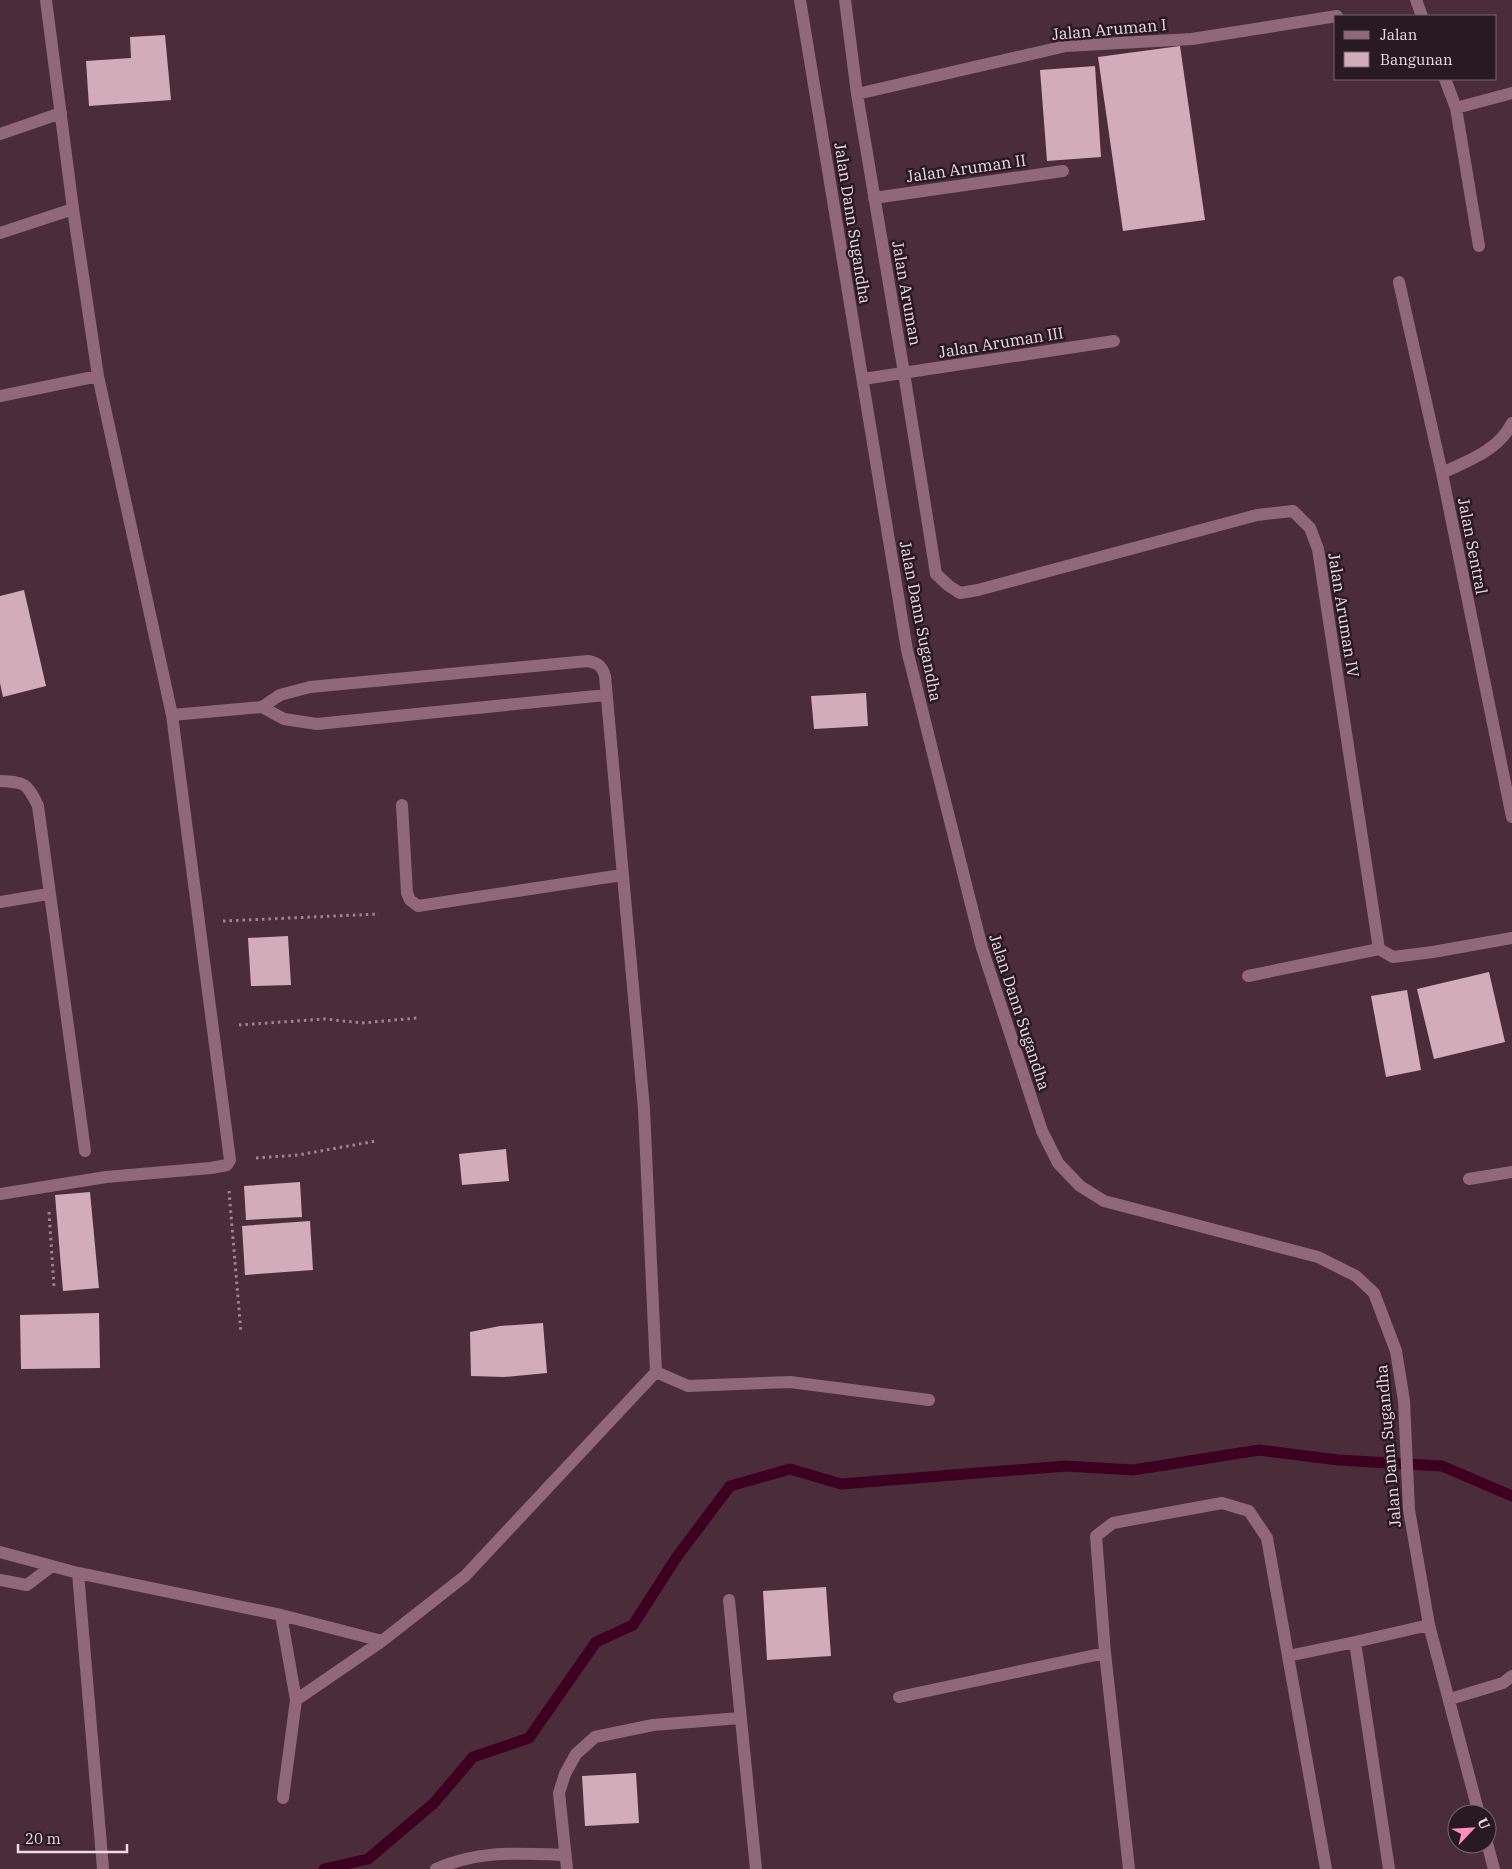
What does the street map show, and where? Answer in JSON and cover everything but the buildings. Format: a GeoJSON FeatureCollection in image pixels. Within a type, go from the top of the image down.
{"type":"FeatureCollection","features":[{"type":"Feature","properties":{"kind":"street"},"geometry":{"type":"LineString","coordinates":[[0,1194],[106,1177],[228,1162],[201,929],[172,715],[98,376],[73,209],[46,0]]}},
{"type":"Feature","properties":{"kind":"street","name":"Jalan Dann Sugandha"},"geometry":{"type":"LineString","coordinates":[[800,0],[905,640],[982,948],[1042,1131],[1058,1163],[1080,1186],[1104,1200],[1318,1257],[1356,1276],[1374,1293],[1396,1352],[1404,1401],[1409,1510],[1429,1625],[1476,1804]]}},
{"type":"Feature","properties":{"kind":"street","name":"Jalan Aruman"},"geometry":{"type":"LineString","coordinates":[[845,0],[857,94],[936,574],[948,586]]}},
{"type":"Feature","properties":{"kind":"street"},"geometry":{"type":"LineString","coordinates":[[1416,0],[1422,15]]}},
{"type":"Feature","properties":{"kind":"street","name":"Jalan Aruman I"},"geometry":{"type":"LineString","coordinates":[[857,94],[1066,46],[1192,39],[1334,16]]}},
{"type":"Feature","properties":{"kind":"street"},"geometry":{"type":"LineString","coordinates":[[1445,80],[1456,108],[1480,246]]}},
{"type":"Feature","properties":{"kind":"street"},"geometry":{"type":"LineString","coordinates":[[1456,108],[1512,93]]}},
{"type":"Feature","properties":{"kind":"street"},"geometry":{"type":"LineString","coordinates":[[0,134],[61,113]]}},
{"type":"Feature","properties":{"kind":"street","name":"Jalan Aruman II"},"geometry":{"type":"LineString","coordinates":[[874,198],[1063,171]]}},
{"type":"Feature","properties":{"kind":"street"},"geometry":{"type":"LineString","coordinates":[[0,233],[73,209]]}},
{"type":"Feature","properties":{"kind":"street","name":"Jalan Sentral"},"geometry":{"type":"LineString","coordinates":[[1399,282],[1442,473],[1512,817]]}},
{"type":"Feature","properties":{"kind":"street","name":"Jalan Aruman III"},"geometry":{"type":"LineString","coordinates":[[862,379],[1114,341]]}},
{"type":"Feature","properties":{"kind":"street"},"geometry":{"type":"LineString","coordinates":[[0,396],[98,376]]}},
{"type":"Feature","properties":{"kind":"street"},"geometry":{"type":"LineString","coordinates":[[1442,473],[1488,450],[1507,434],[1512,423]]}},
{"type":"Feature","properties":{"kind":"street","name":"Jalan Aruman IV"},"geometry":{"type":"LineString","coordinates":[[948,586],[960,593],[978,590],[1257,515],[1293,511],[1310,528],[1318,549],[1379,949]]}},
{"type":"Feature","properties":{"kind":"street"},"geometry":{"type":"LineString","coordinates":[[172,715],[262,707],[280,695],[310,687],[588,661],[599,665],[603,669],[644,1109],[656,1372],[465,1576],[382,1640],[296,1700]]}},
{"type":"Feature","properties":{"kind":"street"},"geometry":{"type":"LineString","coordinates":[[262,707],[284,719],[318,724],[606,695]]}},
{"type":"Feature","properties":{"kind":"street"},"geometry":{"type":"LineString","coordinates":[[0,781],[20,782],[30,791],[38,806],[48,894],[85,1151]]}},
{"type":"Feature","properties":{"kind":"street"},"geometry":{"type":"LineString","coordinates":[[402,805],[408,893],[410,900],[418,906],[622,875]]}},
{"type":"Feature","properties":{"kind":"street"},"geometry":{"type":"LineString","coordinates":[[0,902],[48,894]]}},
{"type":"Feature","properties":{"kind":"street"},"geometry":{"type":"LineString","coordinates":[[1248,976],[1379,949],[1393,957],[1512,938]]}},
{"type":"Feature","properties":{"kind":"street"},"geometry":{"type":"LineString","coordinates":[[1469,1179],[1512,1172]]}},
{"type":"Feature","properties":{"kind":"street"},"geometry":{"type":"LineString","coordinates":[[656,1372],[688,1386],[790,1382],[929,1400]]}},
{"type":"Feature","properties":{"kind":"street"},"geometry":{"type":"LineString","coordinates":[[1129,1869],[1105,1653],[1096,1536],[1113,1523],[1222,1503],[1249,1511],[1267,1538],[1326,1869]]}},
{"type":"Feature","properties":{"kind":"street"},"geometry":{"type":"LineString","coordinates":[[0,1552],[78,1573],[281,1615],[382,1640]]}},
{"type":"Feature","properties":{"kind":"street"},"geometry":{"type":"LineString","coordinates":[[0,1580],[27,1585],[52,1566]]}},
{"type":"Feature","properties":{"kind":"street"},"geometry":{"type":"LineString","coordinates":[[78,1573],[103,1869]]}},
{"type":"Feature","properties":{"kind":"street"},"geometry":{"type":"LineString","coordinates":[[729,1600],[756,1869]]}},
{"type":"Feature","properties":{"kind":"street"},"geometry":{"type":"LineString","coordinates":[[281,1615],[296,1700],[283,1798]]}},
{"type":"Feature","properties":{"kind":"street"},"geometry":{"type":"LineString","coordinates":[[1288,1656],[1429,1625]]}},
{"type":"Feature","properties":{"kind":"street"},"geometry":{"type":"LineString","coordinates":[[1355,1642],[1390,1869]]}},
{"type":"Feature","properties":{"kind":"street"},"geometry":{"type":"LineString","coordinates":[[899,1697],[1105,1653]]}},
{"type":"Feature","properties":{"kind":"street"},"geometry":{"type":"LineString","coordinates":[[1450,1699],[1502,1683],[1512,1676]]}},
{"type":"Feature","properties":{"kind":"street"},"geometry":{"type":"LineString","coordinates":[[567,1869],[559,1793],[565,1774],[576,1754],[595,1737],[653,1725],[740,1718]]}},
{"type":"Feature","properties":{"kind":"street"},"geometry":{"type":"LineString","coordinates":[[436,1869],[447,1864],[489,1854],[508,1852],[565,1855]]}},
{"type":"Feature","properties":{"kind":"street"},"geometry":{"type":"LineString","coordinates":[[1490,1854],[1494,1869]]}},
{"type":"Feature","properties":{"kind":"path"},"geometry":{"type":"LineString","coordinates":[[201,929],[380,914]]}},
{"type":"Feature","properties":{"kind":"path"},"geometry":{"type":"LineString","coordinates":[[213,1026],[325,1019],[362,1023],[417,1018]]}},
{"type":"Feature","properties":{"kind":"path"},"geometry":{"type":"LineString","coordinates":[[242,1333],[228,1162],[298,1154],[376,1141]]}},
{"type":"Feature","properties":{"kind":"path"},"geometry":{"type":"LineString","coordinates":[[48,1186],[54,1286]]}},
{"type":"Feature","properties":{"kind":"waterway"},"geometry":{"type":"LineString","coordinates":[[324,1869],[368,1859],[434,1803],[473,1757],[529,1738],[596,1642],[633,1625],[676,1558],[730,1486],[790,1469],[841,1484],[1066,1466],[1133,1470],[1259,1450],[1338,1460],[1442,1466],[1512,1496]]}}]}
